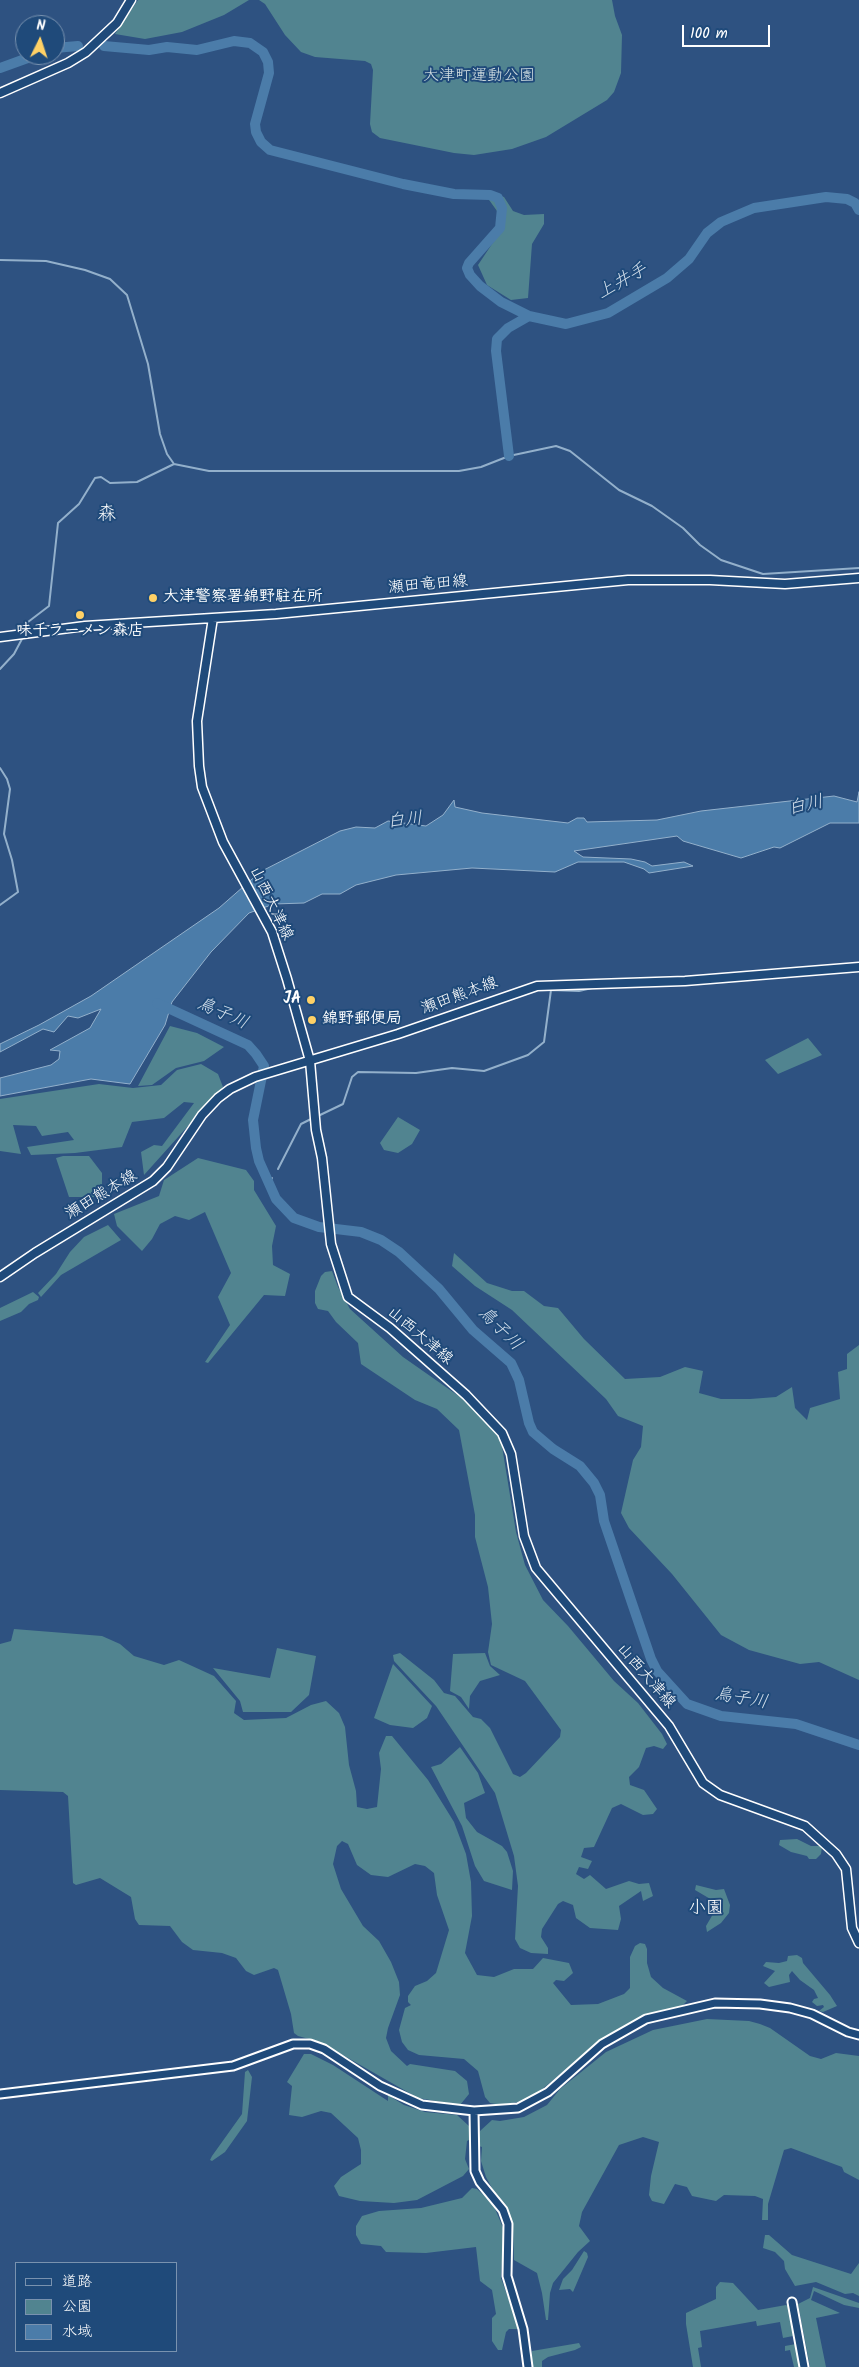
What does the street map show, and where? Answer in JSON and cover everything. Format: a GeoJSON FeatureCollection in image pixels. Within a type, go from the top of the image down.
{"type":"FeatureCollection","features":[{"type":"Feature","properties":{"kind":"main road"},"geometry":{"type":"LineString","coordinates":[[0,92],[68,63],[86,52],[117,23],[131,0]]}},
{"type":"Feature","properties":{"kind":"main road","name":"瀬田竜田線"},"geometry":{"type":"LineString","coordinates":[[0,637],[85,626],[213,618],[628,580],[710,580],[785,584],[859,578]]}},
{"type":"Feature","properties":{"kind":"main road","name":"山西大津線"},"geometry":{"type":"LineString","coordinates":[[213,618],[198,721],[199,766],[206,801],[223,842],[272,932],[288,978],[310,1062],[316,1130],[322,1158],[331,1241],[348,1297],[390,1328],[466,1395],[502,1433],[511,1454],[524,1536],[536,1568],[625,1677],[645,1696],[665,1721],[703,1783],[720,1795],[805,1826],[836,1854],[846,1869],[852,1928],[859,1943]]}},
{"type":"Feature","properties":{"kind":"main road","name":"瀬田熊本線"},"geometry":{"type":"LineString","coordinates":[[0,1278],[35,1253],[153,1181],[167,1167],[202,1115],[218,1098],[230,1089],[256,1077],[398,1034],[537,986],[684,981],[859,967]]}},
{"type":"Feature","properties":{"kind":"street"},"geometry":{"type":"LineString","coordinates":[[0,2094],[233,2066],[280,2047],[293,2044],[310,2044],[324,2049],[401,2097],[440,2109],[474,2111],[518,2108],[548,2092],[602,2044],[646,2019],[715,2003],[760,2004],[790,2008],[812,2014],[848,2032],[859,2035]]}},
{"type":"Feature","properties":{"kind":"street"},"geometry":{"type":"LineString","coordinates":[[474,2111],[475,2170],[480,2182],[503,2210],[508,2224],[507,2276],[523,2328],[528,2367]]}},
{"type":"Feature","properties":{"kind":"street"},"geometry":{"type":"LineString","coordinates":[[792,2302],[804,2367]]}},
{"type":"Feature","properties":{"kind":"green space"},"geometry":{"type":"Polygon","coordinates":[[[138,0],[249,0],[224,15],[182,32],[145,39],[115,34],[138,0]]]}},
{"type":"Feature","properties":{"kind":"green space","name":"大津町運動公園"},"geometry":{"type":"Polygon","coordinates":[[[259,0],[612,0],[615,16],[622,35],[621,73],[614,92],[607,100],[546,137],[512,149],[474,155],[454,153],[380,138],[372,132],[370,124],[373,70],[371,64],[365,61],[315,57],[301,52],[285,35],[265,4],[259,0]]]}},
{"type":"Feature","properties":{"kind":"green space"},"geometry":{"type":"Polygon","coordinates":[[[482,190],[504,197],[513,211],[524,215],[544,214],[544,224],[532,244],[528,298],[511,300],[487,285],[478,265],[494,241],[497,230],[497,211],[482,190]]]}},
{"type":"Feature","properties":{"kind":"green space"},"geometry":{"type":"Polygon","coordinates":[[[170,1026],[197,1033],[224,1047],[204,1061],[176,1068],[152,1085],[138,1086],[170,1026]]]}},
{"type":"Feature","properties":{"kind":"green space"},"geometry":{"type":"Polygon","coordinates":[[[808,1038],[822,1055],[778,1074],[765,1060],[808,1038]]]}},
{"type":"Feature","properties":{"kind":"green space"},"geometry":{"type":"Polygon","coordinates":[[[201,1064],[218,1074],[223,1087],[144,1175],[141,1152],[154,1145],[162,1146],[194,1103],[184,1102],[164,1118],[132,1122],[122,1147],[75,1153],[31,1155],[27,1147],[74,1140],[68,1132],[42,1136],[36,1126],[13,1125],[21,1154],[0,1151],[0,1099],[99,1084],[133,1088],[161,1085],[177,1070],[201,1064]]]}},
{"type":"Feature","properties":{"kind":"green space"},"geometry":{"type":"Polygon","coordinates":[[[398,1117],[420,1130],[412,1144],[398,1153],[384,1150],[380,1143],[398,1117]]]}},
{"type":"Feature","properties":{"kind":"green space"},"geometry":{"type":"Polygon","coordinates":[[[63,1156],[89,1156],[102,1173],[102,1197],[69,1197],[56,1158],[63,1156]]]}},
{"type":"Feature","properties":{"kind":"green space"},"geometry":{"type":"Polygon","coordinates":[[[198,1158],[246,1170],[254,1181],[254,1190],[276,1226],[272,1246],[273,1265],[290,1274],[285,1296],[264,1295],[208,1363],[205,1362],[230,1325],[218,1297],[231,1273],[205,1212],[189,1220],[175,1216],[160,1224],[152,1239],[142,1251],[117,1226],[114,1214],[159,1196],[164,1180],[198,1158]]]}},
{"type":"Feature","properties":{"kind":"green space"},"geometry":{"type":"Polygon","coordinates":[[[108,1225],[121,1240],[61,1275],[41,1297],[38,1293],[56,1274],[70,1252],[84,1237],[108,1225]]]}},
{"type":"Feature","properties":{"kind":"green space"},"geometry":{"type":"Polygon","coordinates":[[[454,1253],[487,1283],[512,1291],[524,1291],[544,1306],[558,1308],[584,1339],[625,1379],[660,1377],[685,1367],[703,1371],[699,1393],[721,1399],[776,1397],[792,1387],[795,1408],[807,1420],[810,1408],[840,1399],[838,1372],[847,1369],[847,1354],[859,1345],[859,1680],[819,1662],[800,1664],[749,1650],[721,1635],[672,1574],[629,1528],[621,1513],[633,1460],[641,1447],[643,1426],[618,1416],[606,1399],[512,1310],[475,1286],[452,1266],[454,1253]]]}},
{"type":"Feature","properties":{"kind":"green space"},"geometry":{"type":"Polygon","coordinates":[[[332,1271],[350,1309],[403,1357],[473,1406],[493,1426],[501,1440],[516,1532],[525,1565],[543,1600],[568,1626],[614,1681],[638,1703],[662,1734],[667,1744],[663,1749],[654,1746],[646,1748],[639,1767],[629,1777],[630,1785],[644,1790],[657,1809],[653,1814],[643,1815],[621,1804],[612,1808],[594,1847],[584,1848],[581,1857],[592,1861],[588,1869],[579,1867],[576,1874],[584,1879],[590,1875],[606,1889],[629,1881],[639,1884],[649,1883],[653,1896],[643,1901],[641,1891],[619,1906],[621,1919],[618,1930],[590,1928],[576,1918],[573,1905],[563,1901],[558,1904],[542,1929],[541,1937],[548,1948],[548,1954],[531,1953],[520,1948],[515,1939],[518,1886],[514,1856],[495,1793],[436,1706],[394,1661],[393,1655],[400,1653],[434,1680],[444,1693],[455,1696],[473,1717],[481,1719],[490,1728],[513,1774],[520,1777],[526,1773],[560,1737],[561,1730],[525,1681],[491,1665],[488,1652],[492,1624],[488,1587],[475,1537],[475,1515],[459,1430],[437,1409],[415,1400],[361,1364],[358,1343],[336,1322],[328,1311],[318,1309],[315,1303],[315,1291],[321,1276],[325,1272],[332,1271]]]}},
{"type":"Feature","properties":{"kind":"green space"},"geometry":{"type":"Polygon","coordinates":[[[33,1292],[39,1297],[38,1300],[29,1304],[21,1312],[0,1321],[0,1308],[33,1292]]]}},
{"type":"Feature","properties":{"kind":"green space"},"geometry":{"type":"Polygon","coordinates":[[[14,1629],[102,1636],[120,1644],[134,1656],[164,1665],[179,1660],[214,1676],[236,1701],[234,1713],[244,1720],[286,1718],[311,1705],[326,1701],[339,1713],[345,1727],[349,1765],[356,1791],[357,1807],[367,1809],[377,1807],[381,1769],[379,1753],[386,1736],[392,1736],[428,1780],[454,1822],[466,1854],[471,1882],[472,1916],[465,1953],[477,1975],[494,1977],[514,1969],[533,1969],[543,1958],[569,1963],[573,1973],[564,1981],[556,1980],[553,1983],[571,2005],[598,2004],[624,1994],[630,1988],[630,1957],[635,1946],[640,1943],[645,1944],[647,1949],[647,1963],[651,1977],[663,1988],[687,2001],[683,2005],[661,2013],[601,2041],[541,2090],[523,2101],[501,2105],[490,2103],[485,2097],[478,2071],[464,2059],[419,2055],[408,2050],[402,2042],[399,2030],[405,2008],[411,2005],[408,2002],[408,1996],[415,1986],[427,1981],[436,1973],[449,1930],[437,1895],[434,1873],[425,1866],[415,1864],[388,1877],[371,1875],[357,1865],[348,1844],[342,1841],[337,1846],[333,1864],[341,1889],[363,1926],[379,1941],[391,1962],[399,1982],[400,1995],[386,2038],[391,2051],[407,2066],[410,2064],[455,2071],[467,2081],[469,2094],[460,2105],[418,2098],[320,2042],[298,2036],[294,2033],[291,2014],[278,1970],[274,1968],[254,1975],[246,1971],[236,1958],[222,1953],[193,1950],[182,1942],[170,1926],[139,1925],[135,1919],[131,1897],[100,1878],[76,1885],[73,1883],[68,1796],[63,1792],[0,1790],[0,1644],[11,1641],[14,1629]]]}},
{"type":"Feature","properties":{"kind":"green space"},"geometry":{"type":"Polygon","coordinates":[[[277,1648],[316,1656],[309,1695],[291,1712],[243,1712],[240,1701],[213,1668],[270,1678],[277,1648]]]}},
{"type":"Feature","properties":{"kind":"green space"},"geometry":{"type":"Polygon","coordinates":[[[485,1653],[490,1666],[500,1675],[480,1681],[470,1696],[469,1709],[461,1697],[450,1691],[453,1654],[485,1653]]]}},
{"type":"Feature","properties":{"kind":"green space"},"geometry":{"type":"Polygon","coordinates":[[[393,1664],[432,1706],[427,1718],[413,1728],[390,1725],[374,1718],[393,1664]]]}},
{"type":"Feature","properties":{"kind":"green space"},"geometry":{"type":"Polygon","coordinates":[[[460,1747],[478,1773],[485,1793],[464,1803],[466,1818],[477,1832],[502,1846],[507,1852],[513,1871],[512,1890],[484,1881],[475,1866],[462,1826],[431,1767],[441,1764],[460,1747]]]}},
{"type":"Feature","properties":{"kind":"green space"},"geometry":{"type":"Polygon","coordinates":[[[797,1839],[811,1846],[822,1846],[821,1854],[816,1859],[809,1859],[807,1856],[791,1852],[779,1845],[780,1840],[797,1839]]]}},
{"type":"Feature","properties":{"kind":"green space"},"geometry":{"type":"Polygon","coordinates":[[[696,1885],[716,1890],[724,1889],[730,1905],[729,1913],[721,1923],[707,1932],[706,1926],[713,1914],[712,1900],[695,1890],[696,1885]]]}},
{"type":"Feature","properties":{"kind":"green space"},"geometry":{"type":"Polygon","coordinates":[[[797,1955],[802,1958],[803,1963],[837,2006],[823,2012],[819,2011],[824,2007],[823,2005],[817,2006],[812,2002],[818,1998],[814,1990],[800,1980],[792,1971],[789,1975],[790,1982],[769,1987],[764,1983],[775,1971],[763,1966],[766,1962],[779,1963],[787,1961],[788,1956],[797,1955]]]}},
{"type":"Feature","properties":{"kind":"green space"},"geometry":{"type":"Polygon","coordinates":[[[707,2019],[749,2021],[760,2024],[770,2028],[810,2056],[821,2059],[836,2053],[859,2056],[859,2180],[844,2172],[842,2167],[791,2148],[784,2150],[768,2204],[768,2220],[762,2220],[763,2199],[755,2196],[724,2195],[716,2201],[692,2196],[687,2187],[675,2184],[664,2204],[652,2201],[649,2195],[651,2176],[659,2142],[643,2137],[619,2145],[582,2212],[579,2226],[590,2241],[578,2252],[553,2283],[550,2293],[548,2320],[546,2320],[537,2273],[514,2260],[513,2228],[507,2206],[493,2190],[486,2177],[481,2161],[482,2147],[479,2146],[480,2131],[492,2120],[500,2121],[524,2117],[547,2105],[560,2089],[606,2052],[653,2030],[707,2019]]]}},
{"type":"Feature","properties":{"kind":"green space"},"geometry":{"type":"Polygon","coordinates":[[[304,2054],[311,2054],[333,2065],[388,2101],[388,2095],[404,2105],[425,2112],[457,2115],[469,2126],[469,2140],[467,2141],[465,2159],[469,2169],[463,2176],[417,2200],[394,2203],[360,2201],[339,2196],[334,2186],[341,2177],[361,2164],[361,2150],[358,2138],[331,2113],[321,2111],[302,2117],[289,2115],[292,2086],[287,2082],[304,2054]]]}},
{"type":"Feature","properties":{"kind":"green space"},"geometry":{"type":"Polygon","coordinates":[[[248,2070],[252,2077],[247,2121],[225,2152],[212,2161],[210,2160],[212,2156],[242,2114],[245,2072],[248,2070]]]}},
{"type":"Feature","properties":{"kind":"green space"},"geometry":{"type":"Polygon","coordinates":[[[472,2188],[477,2189],[493,2204],[504,2230],[501,2278],[519,2329],[509,2329],[506,2332],[502,2350],[498,2350],[492,2341],[492,2318],[496,2314],[492,2290],[480,2281],[476,2247],[426,2253],[386,2252],[381,2246],[361,2244],[356,2235],[356,2226],[362,2216],[379,2211],[421,2208],[462,2198],[472,2188]]]}},
{"type":"Feature","properties":{"kind":"green space"},"geometry":{"type":"Polygon","coordinates":[[[765,2235],[769,2235],[792,2255],[851,2274],[859,2263],[859,2296],[853,2293],[845,2294],[816,2282],[795,2286],[785,2269],[784,2261],[775,2252],[763,2248],[765,2235]]]}},
{"type":"Feature","properties":{"kind":"green space"},"geometry":{"type":"Polygon","coordinates":[[[584,2251],[588,2257],[573,2292],[570,2289],[559,2290],[563,2279],[572,2270],[584,2251]]]}},
{"type":"Feature","properties":{"kind":"green space"},"geometry":{"type":"Polygon","coordinates":[[[720,2282],[733,2283],[758,2310],[786,2305],[790,2307],[793,2336],[783,2338],[780,2322],[757,2326],[756,2321],[700,2331],[702,2347],[698,2348],[701,2367],[693,2367],[686,2313],[716,2299],[716,2287],[720,2282]]]}},
{"type":"Feature","properties":{"kind":"green space"},"geometry":{"type":"Polygon","coordinates":[[[813,2287],[859,2303],[859,2308],[844,2305],[814,2291],[811,2300],[840,2313],[816,2318],[826,2367],[810,2367],[798,2304],[810,2298],[813,2287]]]}},
{"type":"Feature","properties":{"kind":"green space"},"geometry":{"type":"Polygon","coordinates":[[[579,2343],[581,2347],[575,2350],[548,2357],[542,2361],[542,2367],[531,2367],[532,2351],[579,2343]]]}},
{"type":"Feature","properties":{"kind":"green space"},"geometry":{"type":"Polygon","coordinates":[[[796,2344],[800,2367],[794,2367],[790,2350],[785,2351],[785,2346],[796,2344]]]}},
{"type":"Feature","properties":{"kind":"water","name":"白川"},"geometry":{"type":"Polygon","coordinates":[[[859,792],[859,823],[830,823],[780,848],[774,847],[741,858],[683,841],[677,836],[574,851],[583,857],[631,859],[645,862],[652,866],[684,862],[693,866],[649,873],[644,869],[624,862],[578,862],[555,872],[472,868],[396,875],[356,885],[340,894],[322,894],[304,903],[274,904],[249,913],[211,952],[172,1002],[165,1025],[130,1084],[91,1079],[0,1096],[0,1078],[51,1065],[59,1059],[60,1051],[50,1050],[90,1028],[101,1009],[78,1018],[68,1016],[54,1032],[43,1029],[0,1052],[0,1044],[91,996],[219,908],[260,872],[340,831],[356,827],[375,828],[388,821],[426,826],[443,815],[454,800],[455,807],[482,813],[568,823],[577,818],[584,818],[587,822],[657,820],[701,811],[834,796],[857,802],[859,792]]]}},
{"type":"Feature","properties":{"kind":"waterway"},"geometry":{"type":"LineString","coordinates":[[104,46],[149,50],[167,47],[197,50],[234,41],[250,43],[263,52],[268,62],[269,73],[255,124],[256,132],[261,142],[270,150],[403,184],[454,194],[490,195],[498,198],[502,208],[500,228],[469,263],[467,268],[470,275],[480,286],[501,302],[529,316]]}},
{"type":"Feature","properties":{"kind":"waterway"},"geometry":{"type":"LineString","coordinates":[[65,47],[78,46]]}},
{"type":"Feature","properties":{"kind":"waterway"},"geometry":{"type":"LineString","coordinates":[[0,68],[15,63]]}},
{"type":"Feature","properties":{"kind":"waterway","name":"上井手"},"geometry":{"type":"LineString","coordinates":[[509,456],[496,351],[497,339],[508,328],[529,316],[566,324],[608,313],[667,278],[689,259],[707,233],[721,222],[754,208],[826,197],[847,199],[855,203],[859,210]]}},
{"type":"Feature","properties":{"kind":"waterway"},"geometry":{"type":"LineString","coordinates":[[0,260],[46,261],[85,270],[110,279],[127,295],[148,364],[160,434],[167,454],[174,464]]}},
{"type":"Feature","properties":{"kind":"waterway"},"geometry":{"type":"LineString","coordinates":[[25,632],[28,622],[49,606],[58,523],[79,504],[95,478],[101,477],[110,483],[137,482],[174,464],[209,471],[459,471],[481,467],[509,456],[556,446],[570,451],[619,490],[652,506],[683,528],[700,545],[721,560],[763,574],[859,568]]}},
{"type":"Feature","properties":{"kind":"waterway"},"geometry":{"type":"LineString","coordinates":[[0,669],[14,654],[23,637]]}},
{"type":"Feature","properties":{"kind":"waterway"},"geometry":{"type":"LineString","coordinates":[[0,768],[7,779],[10,789],[4,834],[12,860],[18,892],[0,905]]}},
{"type":"Feature","properties":{"kind":"waterway"},"geometry":{"type":"LineString","coordinates":[[642,986],[742,980]]}},
{"type":"Feature","properties":{"kind":"waterway"},"geometry":{"type":"LineString","coordinates":[[318,1116],[343,1104],[352,1077],[358,1072],[416,1073],[452,1068],[484,1071],[528,1055],[544,1042],[551,990],[579,991],[592,988]]}},
{"type":"Feature","properties":{"kind":"waterway","name":"鳥子川"},"geometry":{"type":"LineString","coordinates":[[157,1003],[248,1045],[264,1066],[253,1120],[256,1148],[259,1161],[276,1199],[294,1218],[319,1227],[361,1232],[381,1240],[399,1252],[439,1289],[473,1330],[511,1363],[519,1380],[529,1423],[533,1432],[553,1449],[580,1466],[594,1483],[600,1495],[604,1521],[651,1659],[657,1671],[687,1704],[721,1716],[796,1724],[859,1745]]}},
{"type":"Feature","properties":{"kind":"waterway"},"geometry":{"type":"LineString","coordinates":[[278,1169],[301,1124],[311,1119]]}},
{"type":"Feature","properties":{"kind":"waterway","name":"鳥子川"},"geometry":{"type":"LineString","coordinates":[[269,1183],[272,1178]]}},
{"type":"Feature","properties":{"kind":"place","name":"大津警察署錦野駐在所"},"geometry":{"type":"Point","coordinates":[153,598]}},
{"type":"Feature","properties":{"kind":"place","name":"味千ラーメン森店"},"geometry":{"type":"Point","coordinates":[80,615]}},
{"type":"Feature","properties":{"kind":"place","name":"JA"},"geometry":{"type":"Point","coordinates":[311,1000]}},
{"type":"Feature","properties":{"kind":"place","name":"錦野郵便局"},"geometry":{"type":"Point","coordinates":[312,1020]}},
{"type":"Feature","properties":{"kind":"district","name":"森"},"geometry":{"type":"Point","coordinates":[107,516]}},
{"type":"Feature","properties":{"kind":"district","name":"小園"},"geometry":{"type":"Point","coordinates":[706,1910]}}]}
